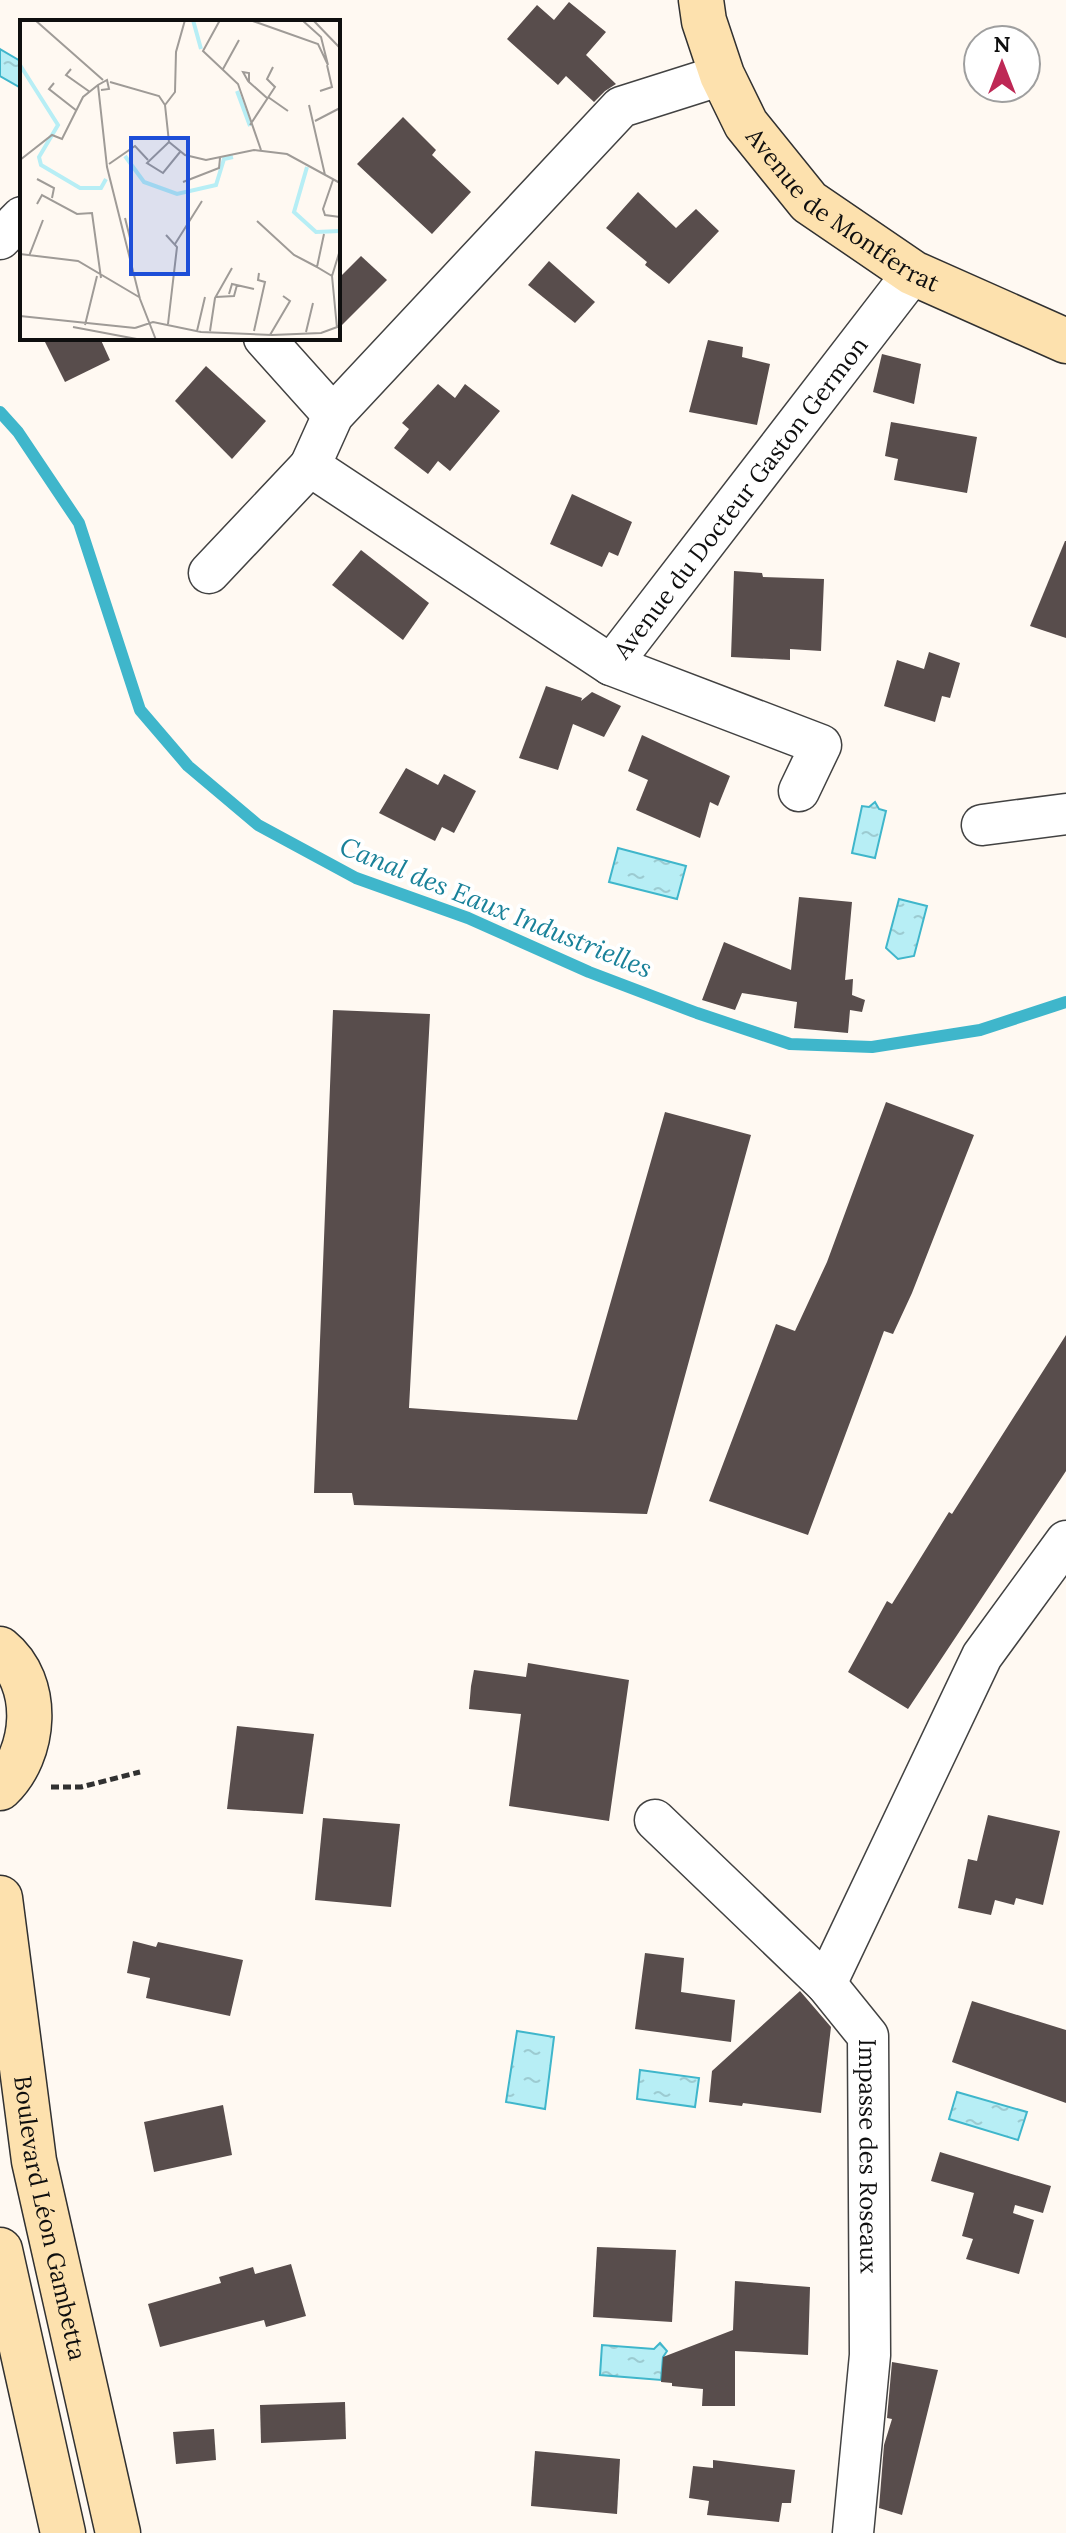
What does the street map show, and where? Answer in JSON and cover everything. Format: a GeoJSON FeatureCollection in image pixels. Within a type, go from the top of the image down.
{"type":"FeatureCollection","features":[{"type":"Feature","properties":{"kind":"main road","name":"Avenue de Montferrat"},"geometry":{"type":"LineString","coordinates":[[701,0],[704,21],[722,75],[746,124],[809,202],[913,273],[1066,341]]}},
{"type":"Feature","properties":{"kind":"main road"},"geometry":{"type":"LineString","coordinates":[[0,1649],[23,1682],[30,1715],[26,1748],[6,1783]]}},
{"type":"Feature","properties":{"kind":"main road","name":"Boulevard Léon Gambetta"},"geometry":{"type":"LineString","coordinates":[[0,1898],[34,2161],[118,2533]]}},
{"type":"Feature","properties":{"kind":"main road"},"geometry":{"type":"LineString","coordinates":[[0,2250],[63,2533]]}},
{"type":"Feature","properties":{"kind":"street"},"geometry":{"type":"LineString","coordinates":[[209,573],[310,466],[333,415],[621,107],[722,75]]}},
{"type":"Feature","properties":{"kind":"street"},"geometry":{"type":"LineString","coordinates":[[0,239],[20,219]]}},
{"type":"Feature","properties":{"kind":"street","name":"Avenue du Docteur Gaston Germon"},"geometry":{"type":"LineString","coordinates":[[310,466],[611,665],[913,273]]}},
{"type":"Feature","properties":{"kind":"street"},"geometry":{"type":"LineString","coordinates":[[266,340],[333,415]]}},
{"type":"Feature","properties":{"kind":"street"},"geometry":{"type":"LineString","coordinates":[[611,665],[821,745],[799,791]]}},
{"type":"Feature","properties":{"kind":"street"},"geometry":{"type":"LineString","coordinates":[[982,825],[1066,814]]}},
{"type":"Feature","properties":{"kind":"street"},"geometry":{"type":"LineString","coordinates":[[826,1984],[982,1656],[1066,1541]]}},
{"type":"Feature","properties":{"kind":"street","name":"Impasse des Roseaux"},"geometry":{"type":"LineString","coordinates":[[655,1820],[826,1984],[868,2036],[870,2355],[853,2533]]}},
{"type":"Feature","properties":{"kind":"path"},"geometry":{"type":"LineString","coordinates":[[6,1783],[81,1787],[140,1772]]}},
{"type":"Feature","properties":{"kind":"water"},"geometry":{"type":"Polygon","coordinates":[[[0,49],[20,61],[20,87],[0,76],[0,49]]]}},
{"type":"Feature","properties":{"kind":"water"},"geometry":{"type":"Polygon","coordinates":[[[875,802],[879,809],[886,811],[875,858],[852,853],[862,806],[869,807],[875,802]]]}},
{"type":"Feature","properties":{"kind":"water"},"geometry":{"type":"Polygon","coordinates":[[[618,848],[686,866],[677,899],[609,882],[618,848]]]}},
{"type":"Feature","properties":{"kind":"water"},"geometry":{"type":"Polygon","coordinates":[[[899,899],[927,906],[914,956],[898,959],[886,948],[899,899]]]}},
{"type":"Feature","properties":{"kind":"water"},"geometry":{"type":"Polygon","coordinates":[[[517,2031],[554,2037],[545,2109],[506,2102],[517,2031]]]}},
{"type":"Feature","properties":{"kind":"water"},"geometry":{"type":"Polygon","coordinates":[[[640,2070],[699,2078],[695,2107],[637,2099],[640,2070]]]}},
{"type":"Feature","properties":{"kind":"water"},"geometry":{"type":"Polygon","coordinates":[[[957,2092],[1027,2112],[1018,2140],[949,2119],[957,2092]]]}},
{"type":"Feature","properties":{"kind":"water"},"geometry":{"type":"Polygon","coordinates":[[[660,2343],[667,2351],[663,2357],[661,2380],[600,2375],[602,2345],[654,2349],[660,2343]]]}},
{"type":"Feature","properties":{"kind":"building"},"geometry":{"type":"Polygon","coordinates":[[[569,2],[606,32],[586,55],[616,84],[594,102],[566,76],[558,85],[507,39],[537,5],[554,20],[569,2]]]}},
{"type":"Feature","properties":{"kind":"building"},"geometry":{"type":"Polygon","coordinates":[[[403,117],[436,150],[432,155],[471,192],[432,234],[357,164],[403,117]]]}},
{"type":"Feature","properties":{"kind":"building"},"geometry":{"type":"Polygon","coordinates":[[[638,192],[676,228],[696,209],[719,231],[669,284],[606,228],[638,192]]]}},
{"type":"Feature","properties":{"kind":"building"},"geometry":{"type":"Polygon","coordinates":[[[361,256],[387,280],[340,327],[340,277],[361,256]]]}},
{"type":"Feature","properties":{"kind":"building"},"geometry":{"type":"Polygon","coordinates":[[[549,261],[595,302],[575,323],[528,285],[549,261]]]}},
{"type":"Feature","properties":{"kind":"building"},"geometry":{"type":"Polygon","coordinates":[[[44,340],[101,340],[110,360],[65,382],[44,340]]]}},
{"type":"Feature","properties":{"kind":"building"},"geometry":{"type":"Polygon","coordinates":[[[708,340],[743,347],[742,357],[770,364],[757,425],[689,412],[708,340]]]}},
{"type":"Feature","properties":{"kind":"building"},"geometry":{"type":"Polygon","coordinates":[[[882,354],[921,364],[914,404],[873,392],[882,354]]]}},
{"type":"Feature","properties":{"kind":"building"},"geometry":{"type":"Polygon","coordinates":[[[206,366],[266,421],[232,459],[175,401],[206,366]]]}},
{"type":"Feature","properties":{"kind":"building"},"geometry":{"type":"Polygon","coordinates":[[[438,384],[455,398],[465,384],[500,411],[450,471],[438,461],[428,474],[394,448],[409,429],[402,423],[438,384]]]}},
{"type":"Feature","properties":{"kind":"building"},"geometry":{"type":"Polygon","coordinates":[[[891,422],[977,437],[967,493],[894,480],[898,459],[885,456],[891,422]]]}},
{"type":"Feature","properties":{"kind":"building"},"geometry":{"type":"Polygon","coordinates":[[[572,494],[632,522],[618,556],[609,552],[602,567],[550,544],[572,494]]]}},
{"type":"Feature","properties":{"kind":"building"},"geometry":{"type":"Polygon","coordinates":[[[1066,541],[1066,638],[1030,626],[1066,541]]]}},
{"type":"Feature","properties":{"kind":"building"},"geometry":{"type":"Polygon","coordinates":[[[361,550],[429,603],[403,640],[332,585],[361,550]]]}},
{"type":"Feature","properties":{"kind":"building"},"geometry":{"type":"Polygon","coordinates":[[[734,571],[762,573],[763,577],[824,579],[821,651],[790,649],[790,660],[731,657],[734,571]]]}},
{"type":"Feature","properties":{"kind":"building"},"geometry":{"type":"Polygon","coordinates":[[[929,652],[960,663],[950,698],[942,696],[935,722],[884,706],[897,660],[924,669],[929,652]]]}},
{"type":"Feature","properties":{"kind":"building"},"geometry":{"type":"Polygon","coordinates":[[[546,686],[582,698],[581,701],[592,692],[621,706],[604,737],[573,724],[558,770],[519,758],[546,686]]]}},
{"type":"Feature","properties":{"kind":"building"},"geometry":{"type":"Polygon","coordinates":[[[642,735],[730,776],[718,806],[710,802],[700,838],[636,810],[648,780],[628,771],[642,735]]]}},
{"type":"Feature","properties":{"kind":"building"},"geometry":{"type":"Polygon","coordinates":[[[406,768],[438,785],[444,774],[476,791],[454,833],[442,827],[435,841],[379,813],[406,768]]]}},
{"type":"Feature","properties":{"kind":"building"},"geometry":{"type":"Polygon","coordinates":[[[799,897],[852,902],[845,980],[853,979],[852,995],[865,1000],[862,1012],[850,1010],[848,1033],[794,1028],[797,1002],[742,993],[735,1010],[702,1000],[724,942],[791,970],[799,897]]]}},
{"type":"Feature","properties":{"kind":"building"},"geometry":{"type":"Polygon","coordinates":[[[333,1010],[430,1014],[409,1408],[577,1420],[665,1112],[751,1135],[647,1514],[354,1505],[352,1493],[314,1493],[333,1010]]]}},
{"type":"Feature","properties":{"kind":"building"},"geometry":{"type":"Polygon","coordinates":[[[886,1102],[974,1135],[912,1293],[893,1334],[884,1331],[808,1535],[709,1501],[776,1324],[795,1331],[827,1262],[886,1102]]]}},
{"type":"Feature","properties":{"kind":"building"},"geometry":{"type":"Polygon","coordinates":[[[1066,1335],[1066,1471],[908,1709],[848,1672],[887,1601],[892,1604],[1066,1335]]]}},
{"type":"Feature","properties":{"kind":"building"},"geometry":{"type":"Polygon","coordinates":[[[528,1663],[629,1680],[609,1821],[509,1806],[521,1714],[469,1709],[471,1686],[474,1670],[526,1677],[528,1663]]]}},
{"type":"Feature","properties":{"kind":"building"},"geometry":{"type":"Polygon","coordinates":[[[237,1726],[314,1734],[303,1814],[227,1809],[237,1726]]]}},
{"type":"Feature","properties":{"kind":"building"},"geometry":{"type":"Polygon","coordinates":[[[988,1815],[1060,1831],[1043,1905],[1016,1898],[1014,1905],[995,1900],[991,1915],[958,1908],[968,1859],[977,1861],[988,1815]]]}},
{"type":"Feature","properties":{"kind":"building"},"geometry":{"type":"Polygon","coordinates":[[[323,1818],[400,1824],[391,1907],[315,1900],[323,1818]]]}},
{"type":"Feature","properties":{"kind":"building"},"geometry":{"type":"Polygon","coordinates":[[[133,1941],[156,1947],[158,1942],[243,1960],[230,2016],[146,1998],[150,1978],[127,1973],[133,1941]]]}},
{"type":"Feature","properties":{"kind":"building"},"geometry":{"type":"Polygon","coordinates":[[[645,1953],[684,1958],[681,1992],[735,2000],[731,2042],[635,2029],[645,1953]]]}},
{"type":"Feature","properties":{"kind":"building"},"geometry":{"type":"Polygon","coordinates":[[[800,1991],[831,2027],[821,2113],[709,2102],[712,2071],[800,1991]]]}},
{"type":"Feature","properties":{"kind":"building"},"geometry":{"type":"Polygon","coordinates":[[[972,2001],[1066,2030],[1066,2103],[952,2062],[972,2001]]]}},
{"type":"Feature","properties":{"kind":"building"},"geometry":{"type":"Polygon","coordinates":[[[223,2105],[232,2155],[154,2172],[144,2122],[223,2105]]]}},
{"type":"Feature","properties":{"kind":"building"},"geometry":{"type":"Polygon","coordinates":[[[940,2152],[1051,2186],[1043,2213],[1015,2205],[1013,2213],[1034,2220],[1019,2274],[966,2259],[973,2239],[962,2236],[974,2193],[931,2181],[940,2152]]]}},
{"type":"Feature","properties":{"kind":"building"},"geometry":{"type":"Polygon","coordinates":[[[597,2247],[676,2250],[672,2322],[593,2317],[597,2247]]]}},
{"type":"Feature","properties":{"kind":"building"},"geometry":{"type":"Polygon","coordinates":[[[291,2264],[306,2316],[266,2327],[264,2320],[160,2347],[148,2304],[221,2283],[219,2277],[253,2267],[255,2274],[291,2264]]]}},
{"type":"Feature","properties":{"kind":"building"},"geometry":{"type":"Polygon","coordinates":[[[735,2281],[810,2287],[808,2355],[735,2351],[735,2406],[702,2406],[703,2389],[661,2382],[663,2357],[733,2330],[735,2281]]]}},
{"type":"Feature","properties":{"kind":"building"},"geometry":{"type":"Polygon","coordinates":[[[892,2362],[938,2370],[902,2515],[879,2508],[884,2445],[892,2419],[887,2418],[892,2362]]]}},
{"type":"Feature","properties":{"kind":"building"},"geometry":{"type":"Polygon","coordinates":[[[345,2402],[346,2439],[261,2443],[260,2405],[345,2402]]]}},
{"type":"Feature","properties":{"kind":"building"},"geometry":{"type":"Polygon","coordinates":[[[214,2429],[216,2460],[176,2464],[173,2432],[214,2429]]]}},
{"type":"Feature","properties":{"kind":"building"},"geometry":{"type":"Polygon","coordinates":[[[535,2451],[620,2459],[617,2514],[531,2506],[535,2451]]]}},
{"type":"Feature","properties":{"kind":"building"},"geometry":{"type":"Polygon","coordinates":[[[713,2460],[795,2470],[791,2503],[782,2503],[779,2522],[707,2515],[709,2501],[689,2498],[693,2466],[713,2468],[713,2460]]]}},
{"type":"Feature","properties":{"kind":"waterway","name":"Canal des Eaux Industrielles"},"geometry":{"type":"LineString","coordinates":[[0,412],[18,432],[79,523],[140,710],[188,766],[258,825],[356,878],[468,918],[589,972],[790,1044],[872,1047],[980,1030],[1066,1002]]}}]}
